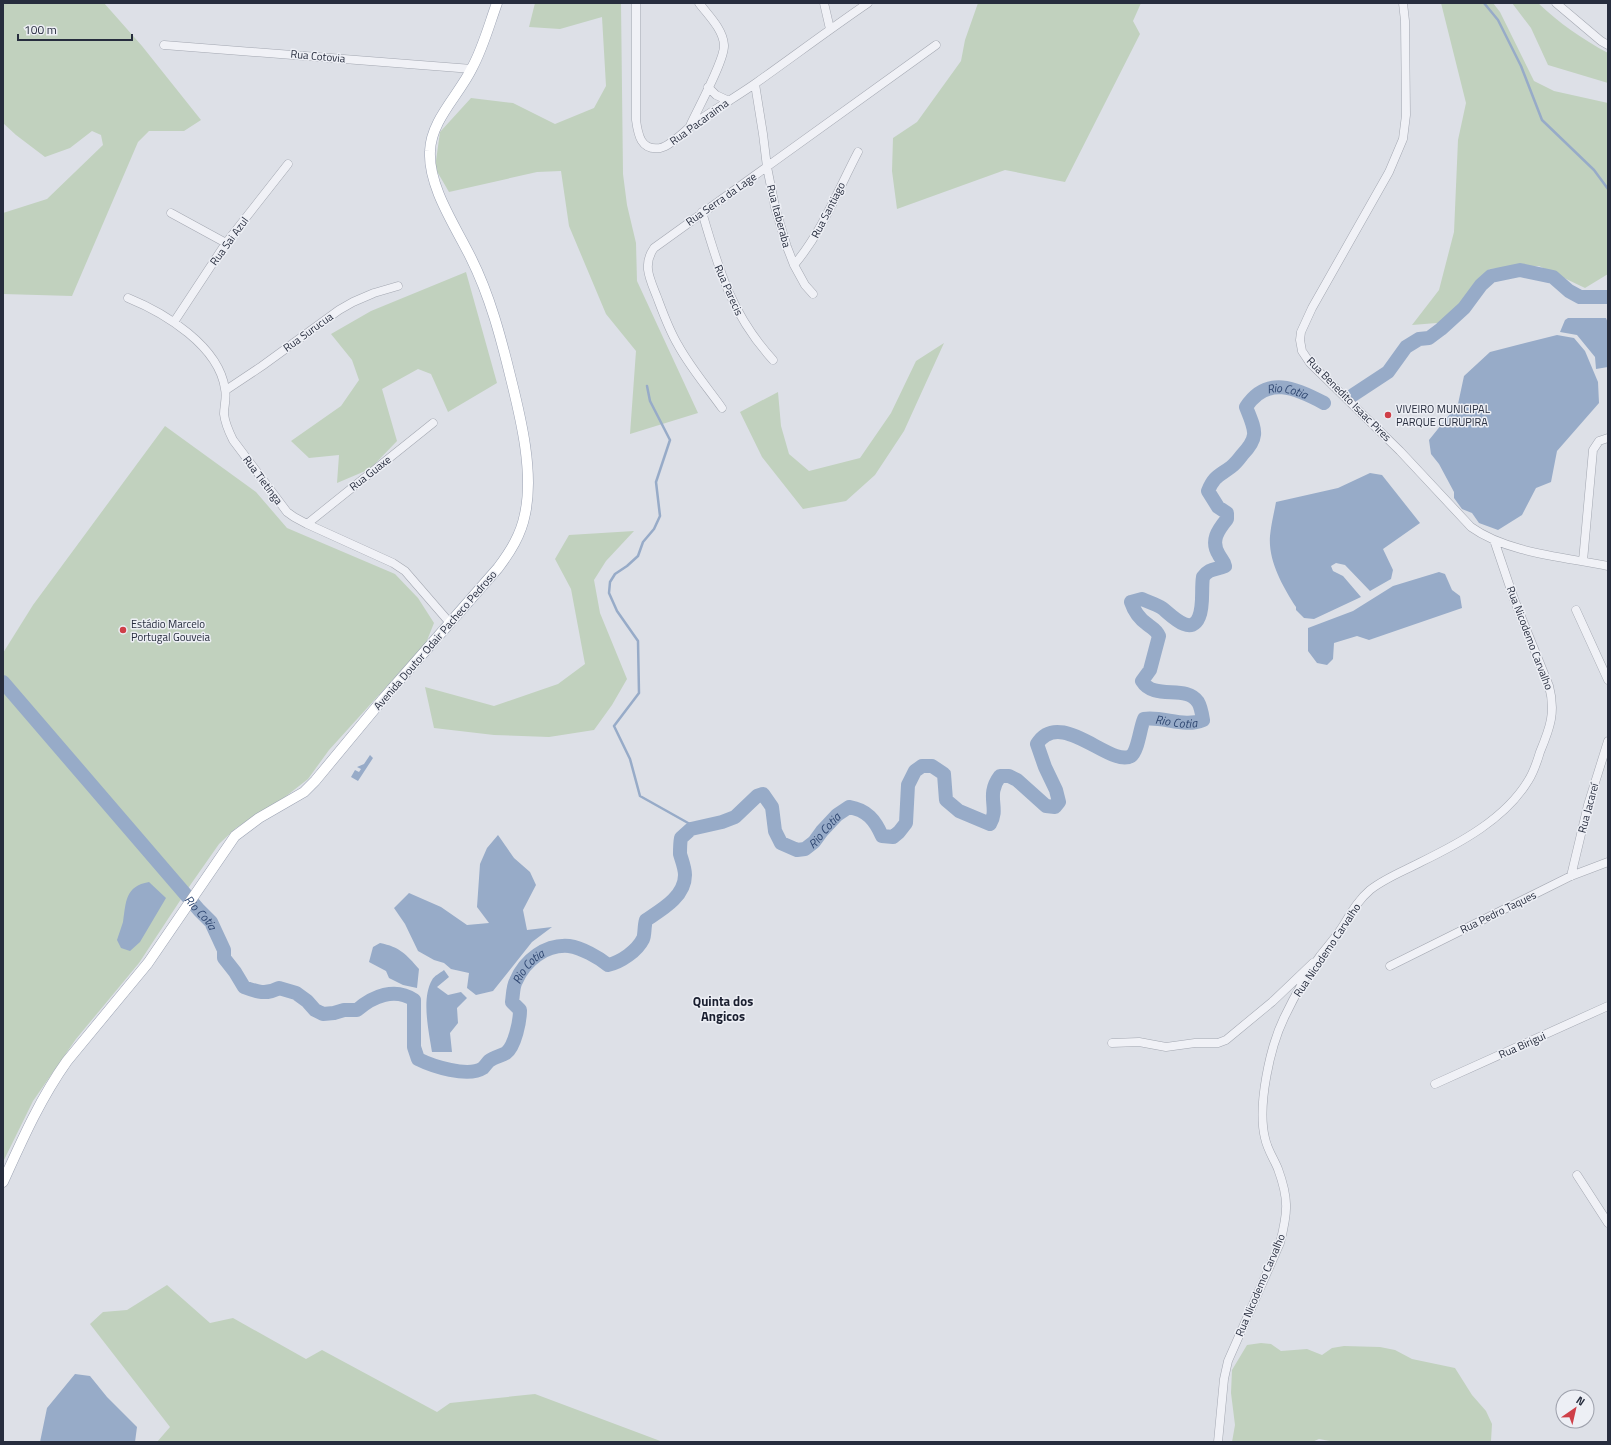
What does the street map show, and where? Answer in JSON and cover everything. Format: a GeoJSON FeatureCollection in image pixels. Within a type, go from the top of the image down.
{"type":"FeatureCollection","features":[{"type":"Feature","properties":{"kind":"main road","name":"Avenida Doutor Odair Pacheco Pedroso"},"geometry":{"type":"LineString","coordinates":[[3,1182],[29,1125],[54,1078],[148,963],[235,836],[259,818],[304,792],[312,784],[498,568],[513,547],[525,514],[527,498],[528,477],[522,424],[500,334],[484,285],[472,258],[445,208],[430,166],[430,151],[435,129],[472,69],[497,3]]}},
{"type":"Feature","properties":{"kind":"street","name":"Rua Pacaraima"},"geometry":{"type":"LineString","coordinates":[[636,3],[636,120],[639,137],[643,144],[649,147],[660,148],[667,146],[689,127],[755,84],[868,3]]}},
{"type":"Feature","properties":{"kind":"street"},"geometry":{"type":"LineString","coordinates":[[689,127],[720,61],[724,45],[714,22],[699,3]]}},
{"type":"Feature","properties":{"kind":"street"},"geometry":{"type":"LineString","coordinates":[[824,3],[830,29]]}},
{"type":"Feature","properties":{"kind":"street","name":"Rua Benedito Isaac Pires"},"geometry":{"type":"LineString","coordinates":[[1403,3],[1405,21],[1406,115],[1403,139],[1389,172],[1312,308],[1301,332],[1300,340],[1302,351],[1315,368],[1400,451],[1471,527],[1482,535],[1539,553],[1608,566]]}},
{"type":"Feature","properties":{"kind":"street"},"geometry":{"type":"LineString","coordinates":[[1556,3],[1601,41],[1608,45]]}},
{"type":"Feature","properties":{"kind":"street","name":"Rua Cotovia"},"geometry":{"type":"LineString","coordinates":[[164,44],[472,69]]}},
{"type":"Feature","properties":{"kind":"street","name":"Rua Serra da Lage"},"geometry":{"type":"LineString","coordinates":[[722,408],[677,344],[665,318],[648,270],[649,255],[654,248],[702,212],[936,45]]}},
{"type":"Feature","properties":{"kind":"street","name":"Rua Itaberaba"},"geometry":{"type":"LineString","coordinates":[[755,84],[763,134],[766,167],[775,207],[794,265],[805,285],[813,294]]}},
{"type":"Feature","properties":{"kind":"street"},"geometry":{"type":"LineString","coordinates":[[708,87],[716,95],[729,100]]}},
{"type":"Feature","properties":{"kind":"street","name":"Rua Santiago"},"geometry":{"type":"LineString","coordinates":[[794,265],[806,251],[814,238],[858,152]]}},
{"type":"Feature","properties":{"kind":"street","name":"Rua Sai Azul"},"geometry":{"type":"LineString","coordinates":[[174,322],[226,243],[288,164]]}},
{"type":"Feature","properties":{"kind":"street","name":"Rua Parecis"},"geometry":{"type":"LineString","coordinates":[[702,212],[720,274],[731,299],[750,332],[773,360]]}},
{"type":"Feature","properties":{"kind":"street"},"geometry":{"type":"LineString","coordinates":[[172,213],[226,243]]}},
{"type":"Feature","properties":{"kind":"street","name":"Rua Surucua"},"geometry":{"type":"LineString","coordinates":[[226,390],[339,310],[374,293],[398,286]]}},
{"type":"Feature","properties":{"kind":"street","name":"Rua Tietinga"},"geometry":{"type":"LineString","coordinates":[[128,298],[150,307],[174,322],[196,340],[213,359],[219,370],[226,390],[224,415],[227,429],[233,440],[287,512],[307,524],[394,563],[406,571],[450,623]]}},
{"type":"Feature","properties":{"kind":"street","name":"Rua Guaxe"},"geometry":{"type":"LineString","coordinates":[[307,524],[433,423]]}},
{"type":"Feature","properties":{"kind":"street"},"geometry":{"type":"LineString","coordinates":[[1583,561],[1594,450],[1599,442],[1608,438]]}},
{"type":"Feature","properties":{"kind":"street","name":"Rua Nicodemo Carvalho"},"geometry":{"type":"LineString","coordinates":[[1218,1442],[1224,1380],[1228,1361],[1280,1243],[1287,1207],[1286,1194],[1265,1139],[1262,1119],[1263,1102],[1271,1055],[1284,1019],[1320,956],[1330,944],[1360,899],[1384,881],[1460,841],[1498,815],[1513,801],[1529,779],[1550,727],[1552,699],[1549,686],[1514,599],[1494,540]]}},
{"type":"Feature","properties":{"kind":"street"},"geometry":{"type":"LineString","coordinates":[[1576,610],[1608,680]]}},
{"type":"Feature","properties":{"kind":"street","name":"Rua Jacareí"},"geometry":{"type":"LineString","coordinates":[[1571,876],[1588,805],[1608,741]]}},
{"type":"Feature","properties":{"kind":"street","name":"Rua Pedro Taques"},"geometry":{"type":"LineString","coordinates":[[1390,966],[1571,876],[1608,862]]}},
{"type":"Feature","properties":{"kind":"street"},"geometry":{"type":"LineString","coordinates":[[1112,1043],[1139,1042],[1166,1047],[1218,1043],[1226,1040],[1272,1002],[1296,977],[1320,956]]}},
{"type":"Feature","properties":{"kind":"street","name":"Rua Birigui"},"geometry":{"type":"LineString","coordinates":[[1435,1084],[1608,1006]]}},
{"type":"Feature","properties":{"kind":"street"},"geometry":{"type":"LineString","coordinates":[[1577,1175],[1608,1223]]}},
{"type":"Feature","properties":{"kind":"green space"},"geometry":{"type":"Polygon","coordinates":[[[3,3],[104,3],[142,46],[201,120],[184,131],[149,131],[138,142],[72,296],[3,294],[3,213],[47,199],[103,145],[101,135],[92,131],[70,148],[45,157],[3,123],[3,3]]]}},
{"type":"Feature","properties":{"kind":"green space"},"geometry":{"type":"Polygon","coordinates":[[[535,3],[621,3],[623,174],[627,205],[636,243],[637,281],[698,413],[630,434],[636,351],[606,314],[569,226],[561,171],[537,172],[449,192],[435,168],[440,132],[471,98],[513,103],[555,124],[594,108],[606,86],[602,17],[560,29],[529,27],[535,3]]]}},
{"type":"Feature","properties":{"kind":"green space"},"geometry":{"type":"Polygon","coordinates":[[[978,3],[1141,3],[1133,21],[1140,34],[1065,182],[1005,170],[897,209],[892,171],[893,138],[917,122],[961,61],[965,40],[978,3]]]}},
{"type":"Feature","properties":{"kind":"green space"},"geometry":{"type":"Polygon","coordinates":[[[1441,3],[1493,3],[1500,12],[1534,81],[1554,91],[1608,103],[1608,274],[1585,288],[1539,266],[1489,269],[1449,322],[1412,325],[1439,290],[1454,232],[1458,140],[1466,103],[1441,3]]]}},
{"type":"Feature","properties":{"kind":"green space"},"geometry":{"type":"Polygon","coordinates":[[[1512,3],[1538,3],[1571,30],[1608,53],[1608,83],[1548,65],[1531,28],[1512,3]]]}},
{"type":"Feature","properties":{"kind":"green space"},"geometry":{"type":"Polygon","coordinates":[[[466,272],[497,383],[448,412],[431,374],[418,369],[382,389],[397,441],[370,469],[337,483],[339,455],[309,458],[291,441],[341,406],[359,380],[352,360],[331,334],[371,311],[466,272]]]}},
{"type":"Feature","properties":{"kind":"green space"},"geometry":{"type":"Polygon","coordinates":[[[944,343],[904,431],[875,475],[846,501],[803,509],[762,457],[740,412],[778,392],[781,426],[789,454],[809,471],[860,458],[891,413],[916,361],[944,343]]]}},
{"type":"Feature","properties":{"kind":"green space"},"geometry":{"type":"Polygon","coordinates":[[[165,426],[256,492],[287,528],[395,574],[418,598],[434,623],[426,643],[329,750],[308,779],[285,797],[236,828],[219,844],[139,963],[76,1039],[33,1101],[3,1162],[3,653],[33,605],[165,426]]]}},
{"type":"Feature","properties":{"kind":"green space"},"geometry":{"type":"Polygon","coordinates":[[[634,531],[606,561],[594,580],[600,613],[627,679],[612,705],[594,730],[549,737],[494,735],[434,728],[425,687],[494,706],[558,684],[585,664],[571,589],[555,559],[569,535],[634,531]]]}},
{"type":"Feature","properties":{"kind":"green space"},"geometry":{"type":"Polygon","coordinates":[[[167,1285],[210,1323],[233,1318],[306,1359],[322,1350],[437,1412],[450,1403],[535,1394],[663,1442],[157,1442],[170,1427],[90,1324],[103,1312],[127,1310],[167,1285]]]}},
{"type":"Feature","properties":{"kind":"green space"},"geometry":{"type":"Polygon","coordinates":[[[1261,1343],[1271,1344],[1281,1351],[1307,1349],[1322,1355],[1332,1348],[1344,1346],[1380,1347],[1395,1350],[1412,1359],[1455,1368],[1472,1395],[1486,1411],[1492,1424],[1491,1441],[1335,1442],[1319,1439],[1312,1442],[1232,1442],[1235,1425],[1231,1393],[1232,1370],[1247,1345],[1261,1343]]]}},
{"type":"Feature","properties":{"kind":"water"},"geometry":{"type":"Polygon","coordinates":[[[1568,318],[1606,318],[1608,323],[1608,367],[1596,369],[1595,357],[1577,335],[1560,332],[1565,320],[1568,318]]]}},
{"type":"Feature","properties":{"kind":"water"},"geometry":{"type":"Polygon","coordinates":[[[1557,335],[1574,338],[1585,351],[1598,382],[1599,403],[1557,451],[1551,482],[1536,488],[1522,515],[1498,530],[1479,523],[1472,513],[1462,509],[1454,498],[1454,492],[1439,464],[1431,454],[1429,440],[1458,404],[1464,376],[1490,352],[1557,335]]]}},
{"type":"Feature","properties":{"kind":"water"},"geometry":{"type":"Polygon","coordinates":[[[1370,473],[1382,475],[1420,523],[1383,549],[1393,570],[1391,579],[1370,591],[1345,565],[1336,563],[1331,566],[1333,571],[1343,576],[1361,597],[1314,619],[1304,618],[1296,610],[1296,607],[1286,591],[1277,573],[1271,555],[1270,536],[1276,502],[1338,488],[1370,473]]]}},
{"type":"Feature","properties":{"kind":"water"},"geometry":{"type":"Polygon","coordinates":[[[1439,572],[1445,574],[1452,590],[1460,596],[1462,608],[1369,640],[1357,636],[1334,643],[1333,659],[1327,665],[1317,663],[1308,651],[1308,628],[1353,611],[1393,586],[1439,572]]]}},
{"type":"Feature","properties":{"kind":"water"},"geometry":{"type":"Polygon","coordinates":[[[370,755],[373,758],[358,781],[351,777],[355,770],[359,772],[361,769],[357,767],[364,764],[370,755]]]}},
{"type":"Feature","properties":{"kind":"water"},"geometry":{"type":"Polygon","coordinates":[[[498,835],[514,858],[530,872],[536,885],[523,910],[527,930],[552,927],[532,942],[493,991],[476,995],[467,988],[469,973],[451,969],[444,963],[434,960],[418,951],[405,924],[394,908],[409,893],[441,907],[467,925],[489,923],[477,907],[480,864],[487,848],[498,835]]]}},
{"type":"Feature","properties":{"kind":"water"},"geometry":{"type":"Polygon","coordinates":[[[149,882],[166,898],[140,942],[130,951],[121,948],[117,940],[123,922],[128,896],[135,887],[149,882]]]}},
{"type":"Feature","properties":{"kind":"water"},"geometry":{"type":"Polygon","coordinates":[[[380,943],[398,949],[419,969],[417,988],[403,985],[389,978],[386,971],[369,962],[373,947],[380,943]]]}},
{"type":"Feature","properties":{"kind":"water"},"geometry":{"type":"Polygon","coordinates":[[[444,970],[449,977],[437,987],[448,995],[461,992],[467,998],[457,1008],[458,1023],[450,1033],[452,1052],[432,1052],[426,1006],[427,996],[433,979],[444,970]]]}},
{"type":"Feature","properties":{"kind":"water"},"geometry":{"type":"Polygon","coordinates":[[[75,1374],[90,1376],[107,1397],[137,1427],[135,1442],[40,1442],[47,1408],[75,1374]]]}},
{"type":"Feature","properties":{"kind":"waterway"},"geometry":{"type":"LineString","coordinates":[[1484,3],[1498,20],[1521,66],[1542,120],[1594,170],[1608,189]]}},
{"type":"Feature","properties":{"kind":"waterway","name":"Rio Cotia"},"geometry":{"type":"LineString","coordinates":[[1353,395],[1388,372],[1406,347],[1419,339],[1429,338],[1441,329],[1464,308],[1481,285],[1491,276],[1520,270],[1553,277],[1569,291],[1580,297],[1608,297]]}},
{"type":"Feature","properties":{"kind":"waterway"},"geometry":{"type":"LineString","coordinates":[[647,386],[650,401],[670,440],[656,482],[660,516],[654,529],[643,542],[638,556],[615,574],[610,582],[609,593],[617,611],[638,641],[639,693],[614,726],[630,759],[640,796],[697,828]]}},
{"type":"Feature","properties":{"kind":"waterway","name":"Rio Cotia"},"geometry":{"type":"LineString","coordinates":[[3,682],[199,910],[211,922],[224,950],[224,958],[244,987],[262,992],[270,992],[279,988],[296,993],[307,1001],[315,1010],[323,1014],[344,1010],[357,1010],[377,997],[384,995],[399,994],[407,996],[414,1000],[414,1047],[418,1059],[450,1070],[468,1072],[476,1071],[483,1068],[489,1061],[506,1053],[512,1045],[518,1027],[520,1010],[512,1002],[514,985],[520,973],[531,960],[544,951],[560,946],[569,946],[579,949],[595,956],[608,965],[628,955],[637,948],[643,939],[646,920],[671,902],[681,890],[685,875],[680,854],[681,838],[691,829],[722,822],[735,817],[757,796],[763,794],[772,807],[775,831],[781,843],[797,850],[805,849],[814,842],[837,815],[849,807],[866,813],[876,825],[882,836],[893,837],[906,823],[908,785],[915,771],[922,766],[932,766],[944,774],[946,800],[959,811],[990,824],[994,813],[994,790],[1000,776],[1009,776],[1017,780],[1046,806],[1055,807],[1059,802],[1056,790],[1045,767],[1037,744],[1047,734],[1059,732],[1072,735],[1111,754],[1122,757],[1131,756],[1133,753],[1144,719],[1159,719],[1188,723],[1203,720],[1199,704],[1193,697],[1186,694],[1154,690],[1147,687],[1142,681],[1150,670],[1159,636],[1155,630],[1144,622],[1134,609],[1131,602],[1142,599],[1162,608],[1181,623],[1186,625],[1195,623],[1201,612],[1203,577],[1210,571],[1225,566],[1216,550],[1215,540],[1218,532],[1227,519],[1227,513],[1218,507],[1208,491],[1215,479],[1234,464],[1248,448],[1254,438],[1252,422],[1246,407],[1254,397],[1263,391],[1282,387],[1293,389],[1324,403]]}},
{"type":"Feature","properties":{"kind":"place","name":"VIVEIRO MUNICIPAL PARQUE CURUPIRA"},"geometry":{"type":"Point","coordinates":[1388,415]}},
{"type":"Feature","properties":{"kind":"place","name":"Estádio Marcelo Portugal Gouveia"},"geometry":{"type":"Point","coordinates":[123,630]}},
{"type":"Feature","properties":{"kind":"district","name":"Quinta dos Angicos"},"geometry":{"type":"Point","coordinates":[723,1008]}}]}
